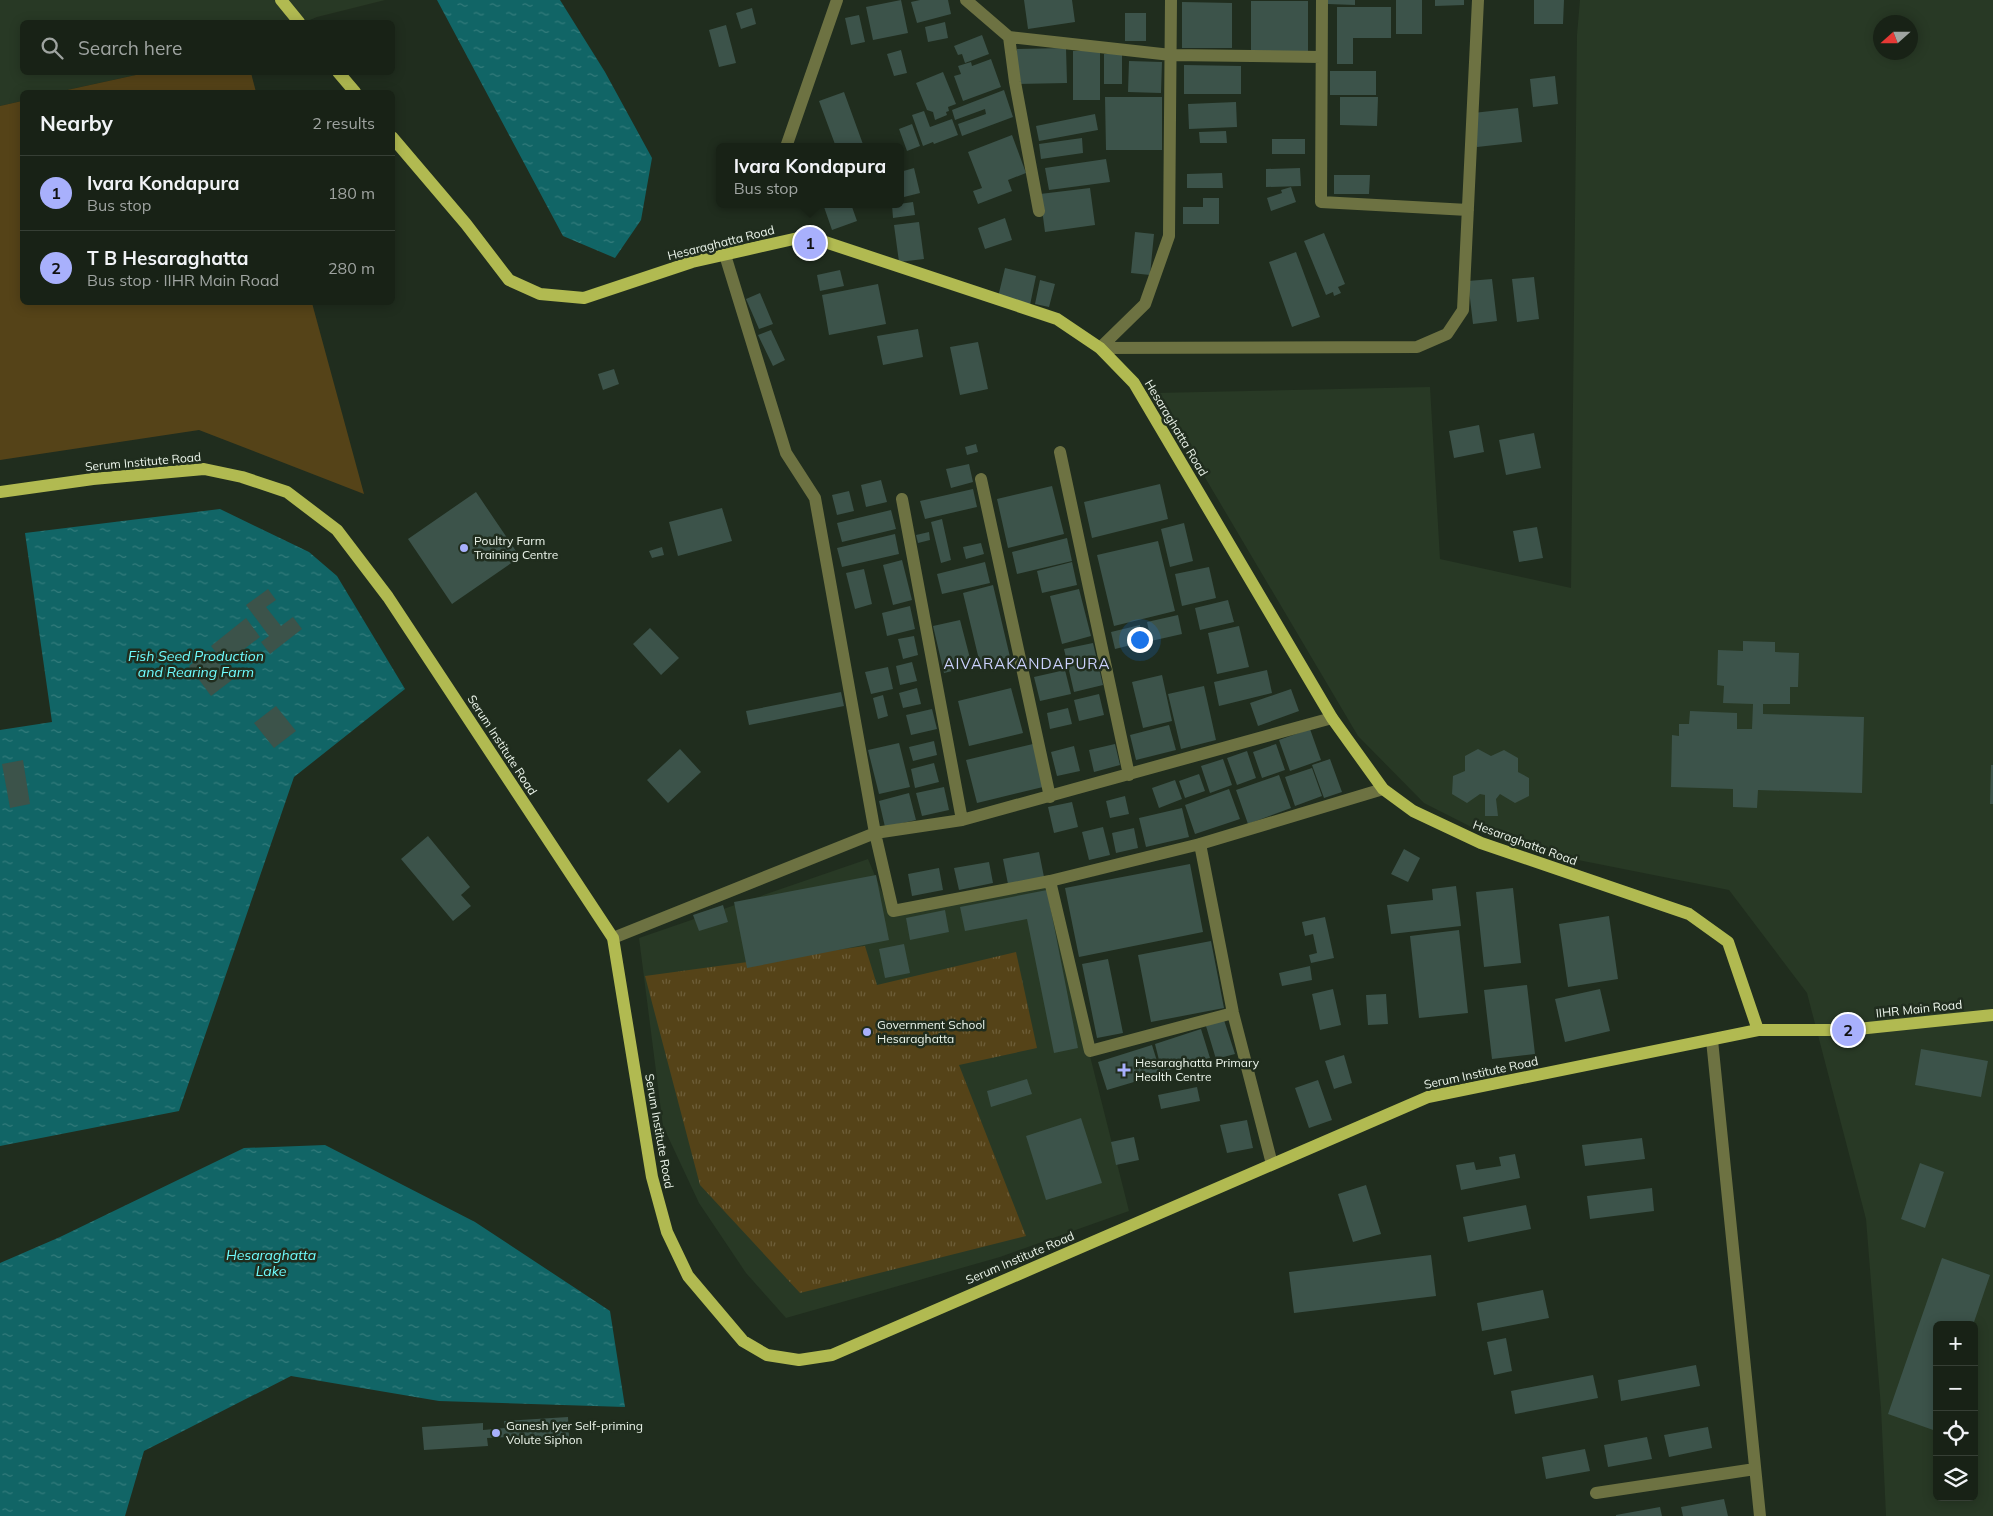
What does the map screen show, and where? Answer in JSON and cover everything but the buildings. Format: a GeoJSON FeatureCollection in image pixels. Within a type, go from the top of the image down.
{"type":"FeatureCollection","features":[{"type":"Feature","properties":{"kind":"main road"},"geometry":{"type":"LineString","coordinates":[[281,0],[297,20]]}},
{"type":"Feature","properties":{"kind":"main road"},"geometry":{"type":"LineString","coordinates":[[341,75],[353,90]]}},
{"type":"Feature","properties":{"kind":"main road","name":"Hesaraghatta Road"},"geometry":{"type":"LineString","coordinates":[[395,141],[466,224],[509,280],[540,294],[584,298],[692,262],[807,236],[1057,319],[1100,348],[1134,383],[1332,718],[1383,789],[1413,811],[1481,843],[1689,914],[1728,942],[1758,1030]]}},
{"type":"Feature","properties":{"kind":"main road","name":"Serum Institute Road"},"geometry":{"type":"LineString","coordinates":[[0,492],[93,479],[204,470],[242,477],[286,492],[337,530],[388,598],[613,938],[652,1177],[667,1232],[688,1276],[743,1341],[767,1355],[799,1360],[832,1355],[1428,1096],[1758,1030]]}},
{"type":"Feature","properties":{"kind":"main road","name":"IIHR Main Road"},"geometry":{"type":"LineString","coordinates":[[1758,1030],[1848,1030],[1993,1015]]}},
{"type":"Feature","properties":{"kind":"street"},"geometry":{"type":"LineString","coordinates":[[787,143],[838,0]]}},
{"type":"Feature","properties":{"kind":"street"},"geometry":{"type":"LineString","coordinates":[[966,0],[1010,37],[1171,55],[1322,57]]}},
{"type":"Feature","properties":{"kind":"street"},"geometry":{"type":"LineString","coordinates":[[1100,348],[1145,304],[1169,236],[1171,0]]}},
{"type":"Feature","properties":{"kind":"street"},"geometry":{"type":"LineString","coordinates":[[1322,0],[1321,202],[1468,210]]}},
{"type":"Feature","properties":{"kind":"street"},"geometry":{"type":"LineString","coordinates":[[1100,348],[1417,347],[1447,334],[1463,310],[1478,0]]}},
{"type":"Feature","properties":{"kind":"street"},"geometry":{"type":"LineString","coordinates":[[1010,37],[1015,82],[1039,212]]}},
{"type":"Feature","properties":{"kind":"street"},"geometry":{"type":"LineString","coordinates":[[725,255],[786,453],[815,498],[874,833],[893,911],[1050,881],[1200,844],[1383,789]]}},
{"type":"Feature","properties":{"kind":"street"},"geometry":{"type":"LineString","coordinates":[[1060,452],[1129,775]]}},
{"type":"Feature","properties":{"kind":"street"},"geometry":{"type":"LineString","coordinates":[[981,479],[1050,796]]}},
{"type":"Feature","properties":{"kind":"street"},"geometry":{"type":"LineString","coordinates":[[902,499],[962,820]]}},
{"type":"Feature","properties":{"kind":"street"},"geometry":{"type":"LineString","coordinates":[[613,938],[874,833],[962,820],[1332,718]]}},
{"type":"Feature","properties":{"kind":"street"},"geometry":{"type":"LineString","coordinates":[[1200,844],[1233,1013],[1272,1164]]}},
{"type":"Feature","properties":{"kind":"street"},"geometry":{"type":"LineString","coordinates":[[1050,881],[1090,1050],[1233,1013]]}},
{"type":"Feature","properties":{"kind":"street"},"geometry":{"type":"LineString","coordinates":[[1712,1040],[1760,1516]]}},
{"type":"Feature","properties":{"kind":"street"},"geometry":{"type":"LineString","coordinates":[[1596,1493],[1755,1470]]}},
{"type":"Feature","properties":{"kind":"shaded area"},"geometry":{"type":"Polygon","coordinates":[[[0,0],[385,0],[310,20],[20,20],[20,75],[136,75],[67,90],[20,90],[20,101],[0,106],[0,0]]]}},
{"type":"Feature","properties":{"kind":"shaded area"},"geometry":{"type":"Polygon","coordinates":[[[1580,0],[1993,0],[1993,1516],[1886,1516],[1881,1408],[1866,1219],[1807,993],[1729,890],[1558,856],[1491,837],[1424,803],[1358,736],[1155,393],[1430,387],[1440,559],[1571,588],[1577,35],[1580,0]]]}},
{"type":"Feature","properties":{"kind":"shaded area","name":"Government School Hesaraghatta"},"geometry":{"type":"Polygon","coordinates":[[[868,859],[892,916],[1047,885],[1129,1211],[1000,1257],[786,1318],[746,1273],[699,1203],[663,1126],[639,938],[868,859]]]}},
{"type":"Feature","properties":{"kind":"green space"},"geometry":{"type":"Polygon","coordinates":[[[136,75],[252,75],[255,90],[67,90],[136,75]]]}},
{"type":"Feature","properties":{"kind":"green space"},"geometry":{"type":"Polygon","coordinates":[[[20,101],[20,305],[313,305],[364,494],[199,430],[0,460],[0,106],[20,101]]]}},
{"type":"Feature","properties":{"kind":"green space","name":"Government School Hesaraghatta"},"geometry":{"type":"Polygon","coordinates":[[[865,946],[877,985],[1016,952],[1037,1048],[959,1065],[1026,1236],[800,1293],[700,1185],[645,976],[865,946]]]}},
{"type":"Feature","properties":{"kind":"water"},"geometry":{"type":"Polygon","coordinates":[[[437,0],[560,0],[605,72],[652,158],[641,220],[615,258],[563,236],[437,0]]]}},
{"type":"Feature","properties":{"kind":"water","name":"Fish Seed Production and Rearing Farm"},"geometry":{"type":"Polygon","coordinates":[[[220,509],[309,552],[337,576],[405,689],[294,777],[179,1111],[0,1146],[0,730],[52,722],[25,533],[220,509]]]}},
{"type":"Feature","properties":{"kind":"water","name":"Hesaraghatta Lake"},"geometry":{"type":"Polygon","coordinates":[[[325,1145],[475,1222],[610,1311],[625,1407],[439,1401],[291,1376],[144,1451],[125,1516],[0,1516],[0,1263],[60,1237],[244,1148],[325,1145]]]}},
{"type":"Feature","properties":{"kind":"place","name":"Ivara Kondapura"},"geometry":{"type":"Point","coordinates":[810,243]}},
{"type":"Feature","properties":{"kind":"place","name":"Poultry Farm Training Centre"},"geometry":{"type":"Point","coordinates":[464,548]}},
{"type":"Feature","properties":{"kind":"place","name":"T B Hesaraghatta"},"geometry":{"type":"Point","coordinates":[1848,1030]}},
{"type":"Feature","properties":{"kind":"place","name":"Government School Hesaraghatta"},"geometry":{"type":"Point","coordinates":[867,1032]}},
{"type":"Feature","properties":{"kind":"place","name":"Hesaraghatta Primary Health Centre"},"geometry":{"type":"Point","coordinates":[1124,1070]}},
{"type":"Feature","properties":{"kind":"place","name":"Ganesh Iyer Self-priming Volute Siphon"},"geometry":{"type":"Point","coordinates":[496,1433]}},
{"type":"Feature","properties":{"kind":"district","name":"AIVARAKANDAPURA"},"geometry":{"type":"Point","coordinates":[1027,664]}}]}
